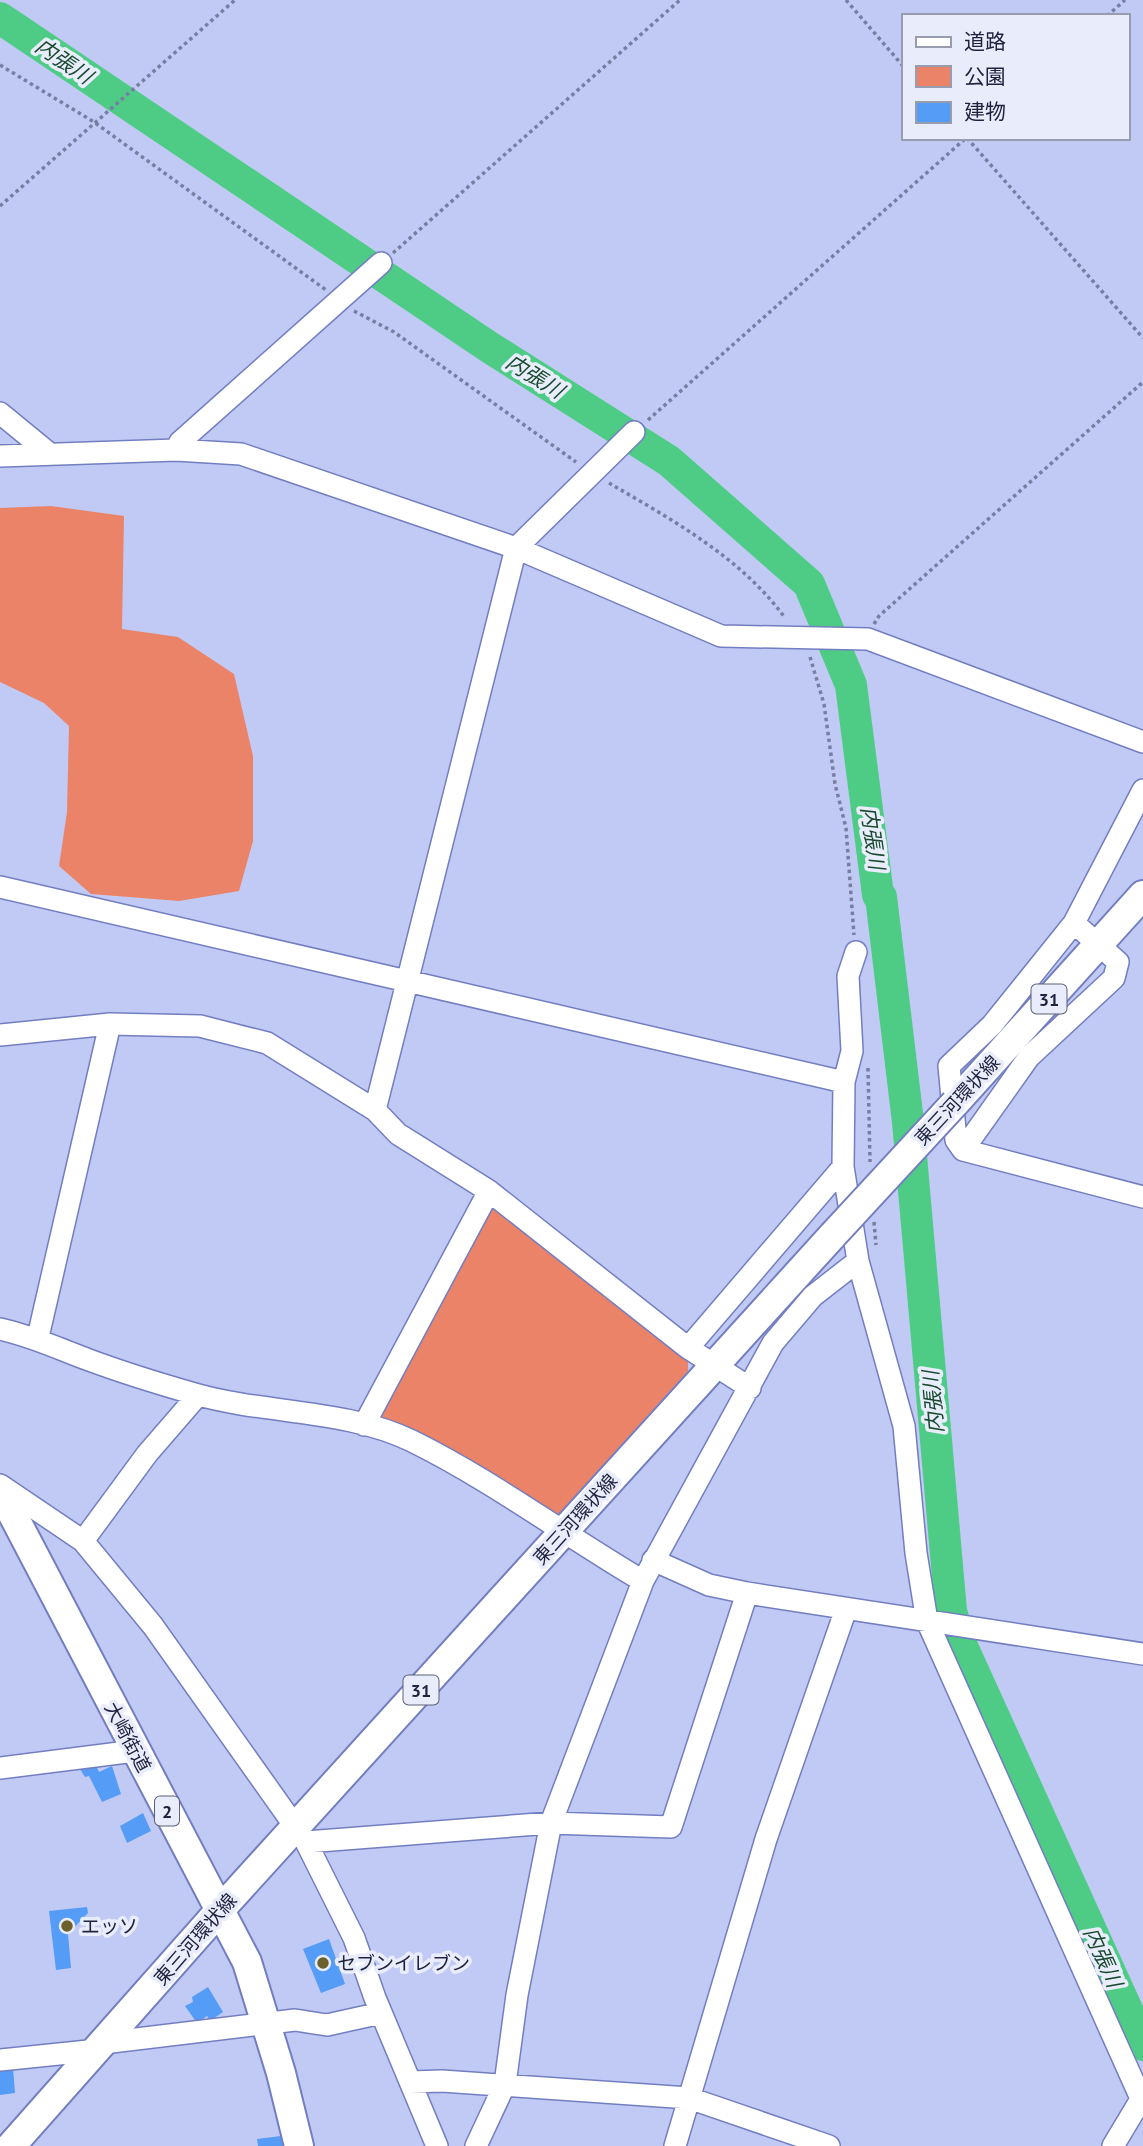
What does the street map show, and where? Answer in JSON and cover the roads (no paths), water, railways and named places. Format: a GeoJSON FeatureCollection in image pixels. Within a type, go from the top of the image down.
{"type":"FeatureCollection","features":[{"type":"Feature","properties":{"kind":"main road","name":"東三河環状線"},"geometry":{"type":"LineString","coordinates":[[10,2146],[101,2047],[220,1910],[300,1836],[565,1530],[1143,895]]}},
{"type":"Feature","properties":{"kind":"main road","name":"大崎街道"},"geometry":{"type":"LineString","coordinates":[[0,1488],[247,1962],[299,2146]]}},
{"type":"Feature","properties":{"kind":"street"},"geometry":{"type":"LineString","coordinates":[[176,450],[180,442],[238,388],[341,301],[381,263]]}},
{"type":"Feature","properties":{"kind":"street"},"geometry":{"type":"LineString","coordinates":[[0,413],[50,454]]}},
{"type":"Feature","properties":{"kind":"street"},"geometry":{"type":"LineString","coordinates":[[375,1110],[516,548],[590,472],[634,432]]}},
{"type":"Feature","properties":{"kind":"street"},"geometry":{"type":"LineString","coordinates":[[0,456],[176,450],[241,454],[516,548],[721,636],[862,637],[1143,742]]}},
{"type":"Feature","properties":{"kind":"street"},"geometry":{"type":"LineString","coordinates":[[1143,790],[1074,923],[992,1025],[949,1066],[956,1140],[963,1150],[1143,1197]]}},
{"type":"Feature","properties":{"kind":"street"},"geometry":{"type":"LineString","coordinates":[[0,887],[844,1082]]}},
{"type":"Feature","properties":{"kind":"street"},"geometry":{"type":"LineString","coordinates":[[963,1150],[1029,1057],[1114,978],[1118,962],[1074,923]]}},
{"type":"Feature","properties":{"kind":"street"},"geometry":{"type":"LineString","coordinates":[[856,952],[848,976],[852,1051],[844,1082],[843,1167],[858,1261],[904,1426],[916,1553],[927,1621],[1142,2100],[1113,2146]]}},
{"type":"Feature","properties":{"kind":"street"},"geometry":{"type":"LineString","coordinates":[[37,1337],[110,1024]]}},
{"type":"Feature","properties":{"kind":"street"},"geometry":{"type":"LineString","coordinates":[[0,1035],[110,1024],[200,1026],[267,1043],[375,1110],[398,1134],[489,1191],[688,1348],[750,1388]]}},
{"type":"Feature","properties":{"kind":"street"},"geometry":{"type":"LineString","coordinates":[[688,1348],[843,1167]]}},
{"type":"Feature","properties":{"kind":"street"},"geometry":{"type":"LineString","coordinates":[[364,1425],[489,1191]]}},
{"type":"Feature","properties":{"kind":"street"},"geometry":{"type":"LineString","coordinates":[[476,2146],[505,2084],[517,1994],[551,1824],[643,1581],[773,1343],[813,1296],[858,1261]]}},
{"type":"Feature","properties":{"kind":"street"},"geometry":{"type":"LineString","coordinates":[[0,1329],[37,1337],[90,1360],[198,1395],[364,1425],[411,1441],[565,1530],[603,1558],[643,1581]]}},
{"type":"Feature","properties":{"kind":"street"},"geometry":{"type":"LineString","coordinates":[[83,1541],[147,1454],[198,1395]]}},
{"type":"Feature","properties":{"kind":"street"},"geometry":{"type":"LineString","coordinates":[[0,1488],[83,1541],[153,1626],[300,1836],[354,1938],[381,2013],[437,2146]]}},
{"type":"Feature","properties":{"kind":"street"},"geometry":{"type":"LineString","coordinates":[[653,1560],[709,1585],[846,1609],[1143,1654]]}},
{"type":"Feature","properties":{"kind":"street"},"geometry":{"type":"LineString","coordinates":[[300,1836],[551,1824],[671,1826],[747,1592]]}},
{"type":"Feature","properties":{"kind":"street"},"geometry":{"type":"LineString","coordinates":[[676,2146],[766,1839],[846,1609]]}},
{"type":"Feature","properties":{"kind":"street"},"geometry":{"type":"LineString","coordinates":[[0,1768],[135,1751]]}},
{"type":"Feature","properties":{"kind":"street"},"geometry":{"type":"LineString","coordinates":[[0,2060],[295,2020],[327,2025],[381,2013]]}},
{"type":"Feature","properties":{"kind":"street"},"geometry":{"type":"LineString","coordinates":[[410,2082],[505,2084],[690,2098],[829,2146]]}},
{"type":"Feature","properties":{"kind":"waterway","name":"内張川"},"geometry":{"type":"LineString","coordinates":[[0,18],[489,347],[669,461],[809,584],[851,685],[878,895],[881,897],[908,1122],[951,1611],[960,1642],[1143,2045]]}},
{"type":"Feature","properties":{"kind":"place","name":"エッソ"},"geometry":{"type":"Point","coordinates":[67,1926]}},
{"type":"Feature","properties":{"kind":"place","name":"セブンイレブン"},"geometry":{"type":"Point","coordinates":[323,1963]}}]}
